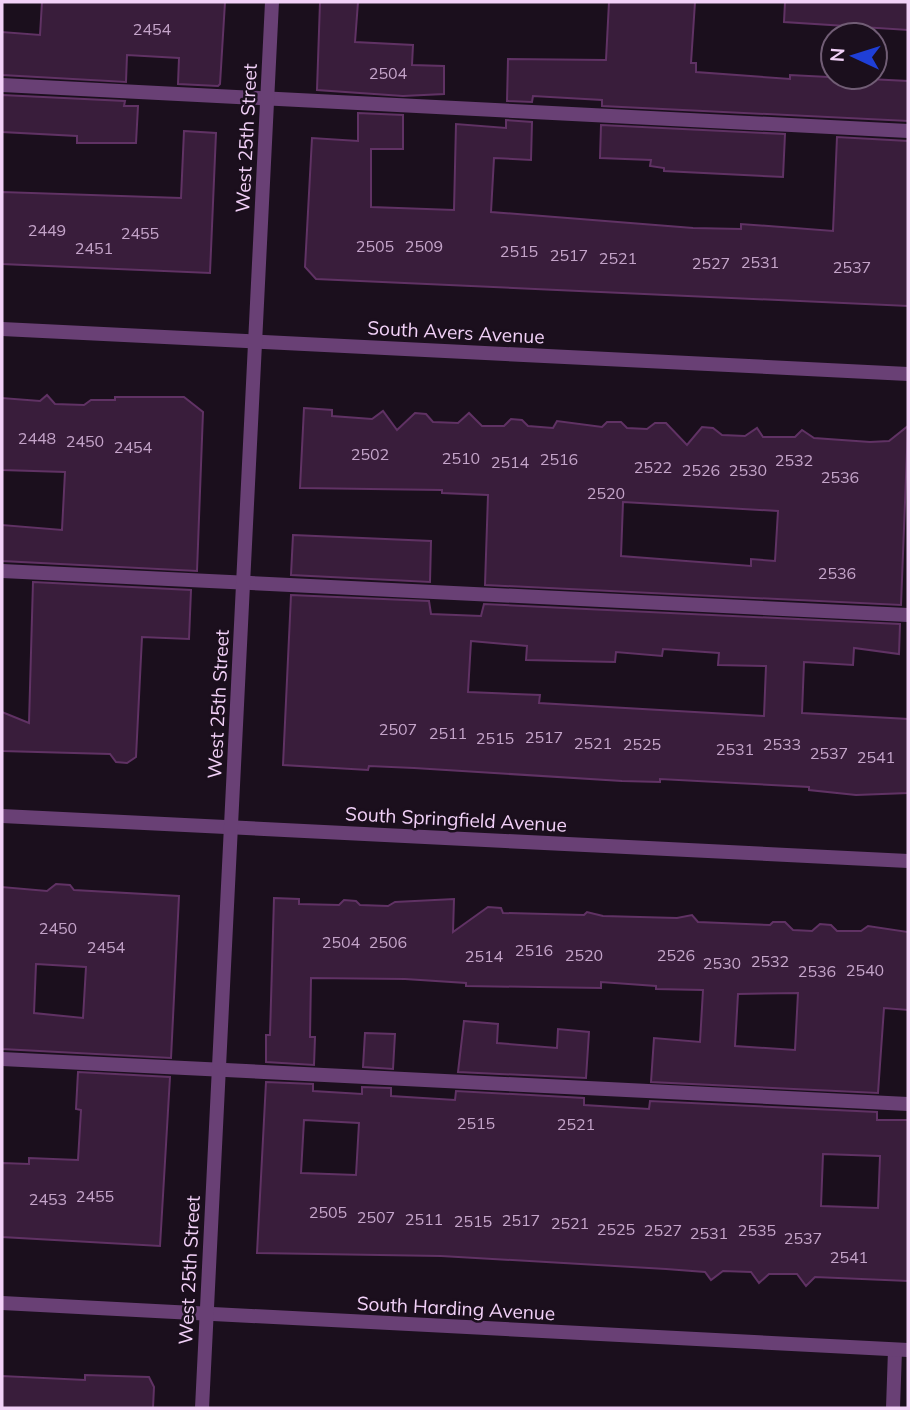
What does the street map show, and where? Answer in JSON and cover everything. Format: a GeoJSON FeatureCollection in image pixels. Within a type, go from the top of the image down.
{"type":"FeatureCollection","features":[{"type":"Feature","properties":{"kind":"street","name":"West 25th Street"},"geometry":{"type":"LineString","coordinates":[[202,1408],[272,2]]}},
{"type":"Feature","properties":{"kind":"street"},"geometry":{"type":"LineString","coordinates":[[2,85],[908,131]]}},
{"type":"Feature","properties":{"kind":"street","name":"South Avers Avenue"},"geometry":{"type":"LineString","coordinates":[[2,329],[908,374]]}},
{"type":"Feature","properties":{"kind":"street"},"geometry":{"type":"LineString","coordinates":[[2,571],[908,615]]}},
{"type":"Feature","properties":{"kind":"street","name":"South Springfield Avenue"},"geometry":{"type":"LineString","coordinates":[[2,816],[908,862]]}},
{"type":"Feature","properties":{"kind":"street"},"geometry":{"type":"LineString","coordinates":[[2,1059],[908,1104]]}},
{"type":"Feature","properties":{"kind":"street","name":"South Harding Avenue"},"geometry":{"type":"LineString","coordinates":[[2,1303],[902,1350]]}},
{"type":"Feature","properties":{"kind":"street"},"geometry":{"type":"LineString","coordinates":[[893,1408],[902,1350]]}},
{"type":"Feature","properties":{"kind":"building"},"geometry":{"type":"Polygon","coordinates":[[[42,2],[225,2],[220,84],[178,84],[179,58],[127,55],[126,82],[2,75],[2,32],[40,35],[42,2]]]}},
{"type":"Feature","properties":{"kind":"building"},"geometry":{"type":"Polygon","coordinates":[[[320,2],[358,2],[355,42],[413,45],[412,65],[444,66],[444,94],[403,96],[317,90],[320,2]]]}},
{"type":"Feature","properties":{"kind":"building"},"geometry":{"type":"Polygon","coordinates":[[[609,2],[695,2],[691,63],[696,63],[696,72],[790,79],[790,75],[819,76],[819,91],[889,91],[889,80],[908,81],[908,121],[602,106],[602,100],[533,96],[532,102],[507,101],[508,59],[606,60],[609,2]]]}},
{"type":"Feature","properties":{"kind":"building"},"geometry":{"type":"Polygon","coordinates":[[[785,2],[908,2],[908,30],[889,29],[889,21],[819,21],[819,24],[784,22],[785,2]]]}},
{"type":"Feature","properties":{"kind":"building"},"geometry":{"type":"Polygon","coordinates":[[[2,95],[125,101],[124,106],[138,106],[136,143],[77,143],[77,136],[2,132],[2,95]]]}},
{"type":"Feature","properties":{"kind":"building"},"geometry":{"type":"Polygon","coordinates":[[[358,113],[403,115],[403,149],[371,149],[371,207],[454,210],[456,124],[506,128],[506,120],[532,122],[531,160],[494,158],[491,212],[693,228],[741,229],[741,224],[833,231],[837,137],[908,141],[908,306],[316,279],[305,267],[312,138],[358,141],[358,113]]]}},
{"type":"Feature","properties":{"kind":"building"},"geometry":{"type":"Polygon","coordinates":[[[601,125],[785,134],[783,177],[664,171],[664,168],[650,166],[651,160],[600,158],[601,125]]]}},
{"type":"Feature","properties":{"kind":"building"},"geometry":{"type":"Polygon","coordinates":[[[184,131],[216,133],[210,273],[2,264],[2,192],[181,198],[184,131]]]}},
{"type":"Feature","properties":{"kind":"building"},"geometry":{"type":"Polygon","coordinates":[[[47,395],[55,404],[84,405],[91,400],[115,400],[115,397],[184,397],[203,412],[197,571],[2,561],[2,525],[62,530],[65,472],[2,470],[2,398],[40,401],[47,395]]]}},
{"type":"Feature","properties":{"kind":"building"},"geometry":{"type":"Polygon","coordinates":[[[304,408],[332,410],[332,416],[372,419],[383,411],[397,430],[415,413],[426,414],[433,422],[458,423],[469,413],[482,426],[504,426],[511,419],[522,420],[528,426],[553,428],[557,421],[602,427],[607,422],[621,422],[627,428],[647,429],[655,423],[666,423],[687,445],[702,427],[713,428],[722,435],[745,436],[757,428],[763,437],[795,437],[802,430],[814,438],[870,442],[889,441],[908,426],[901,605],[485,585],[488,495],[442,493],[442,490],[300,488],[304,408]],[[623,502],[621,556],[751,566],[751,559],[775,561],[778,511],[623,502]]]}},
{"type":"Feature","properties":{"kind":"building"},"geometry":{"type":"Polygon","coordinates":[[[293,535],[431,541],[430,582],[291,575],[293,535]]]}},
{"type":"Feature","properties":{"kind":"building"},"geometry":{"type":"Polygon","coordinates":[[[33,582],[191,590],[189,639],[142,637],[136,757],[127,763],[116,762],[110,754],[2,751],[2,712],[29,723],[33,582]]]}},
{"type":"Feature","properties":{"kind":"building"},"geometry":{"type":"Polygon","coordinates":[[[291,595],[429,601],[431,614],[481,616],[484,604],[900,624],[899,654],[854,648],[853,665],[804,662],[802,713],[908,719],[908,793],[856,795],[809,790],[809,787],[660,779],[660,782],[622,781],[414,768],[369,766],[368,770],[283,765],[291,595]],[[471,641],[468,692],[540,695],[539,703],[764,716],[766,666],[718,665],[719,653],[663,649],[662,656],[616,652],[615,662],[526,660],[527,646],[471,641]]]}},
{"type":"Feature","properties":{"kind":"building"},"geometry":{"type":"Polygon","coordinates":[[[56,884],[70,885],[74,890],[179,896],[171,1058],[2,1049],[2,887],[47,891],[56,884]],[[36,964],[34,1013],[83,1018],[86,967],[36,964]]]}},
{"type":"Feature","properties":{"kind":"building"},"geometry":{"type":"Polygon","coordinates":[[[274,898],[299,899],[299,904],[339,905],[344,900],[356,901],[360,905],[388,906],[395,902],[454,899],[453,932],[488,907],[501,908],[503,913],[584,915],[587,912],[603,916],[677,918],[692,915],[698,922],[770,925],[773,922],[785,922],[793,930],[812,931],[820,924],[831,925],[837,931],[861,931],[868,926],[908,932],[908,1010],[884,1008],[878,1093],[651,1082],[654,1038],[700,1042],[703,990],[656,989],[656,986],[601,982],[601,988],[466,986],[466,983],[405,979],[311,978],[310,1037],[315,1037],[314,1065],[266,1062],[266,1035],[270,1035],[274,898]],[[798,993],[738,994],[735,1046],[795,1050],[798,993]]]}},
{"type":"Feature","properties":{"kind":"building"},"geometry":{"type":"Polygon","coordinates":[[[464,1021],[498,1024],[497,1043],[557,1048],[558,1029],[589,1032],[586,1078],[458,1072],[464,1021]]]}},
{"type":"Feature","properties":{"kind":"building"},"geometry":{"type":"Polygon","coordinates":[[[365,1033],[395,1034],[393,1069],[363,1067],[365,1033]]]}},
{"type":"Feature","properties":{"kind":"building"},"geometry":{"type":"Polygon","coordinates":[[[78,1072],[170,1077],[160,1246],[2,1237],[2,1163],[29,1164],[29,1158],[78,1160],[81,1110],[76,1109],[78,1072]]]}},
{"type":"Feature","properties":{"kind":"building"},"geometry":{"type":"Polygon","coordinates":[[[266,1082],[313,1084],[313,1091],[362,1094],[362,1087],[391,1088],[391,1096],[455,1100],[456,1091],[584,1098],[584,1105],[649,1109],[650,1101],[877,1112],[877,1120],[908,1120],[908,1281],[815,1277],[806,1286],[797,1274],[769,1274],[759,1283],[751,1272],[723,1271],[711,1280],[705,1272],[666,1269],[441,1256],[257,1253],[266,1082]],[[304,1120],[301,1173],[356,1175],[359,1123],[304,1120]],[[823,1154],[821,1206],[878,1208],[880,1156],[823,1154]]]}},
{"type":"Feature","properties":{"kind":"building"},"geometry":{"type":"Polygon","coordinates":[[[85,1375],[149,1377],[154,1387],[153,1408],[2,1408],[2,1376],[85,1380],[85,1375]]]}}]}
